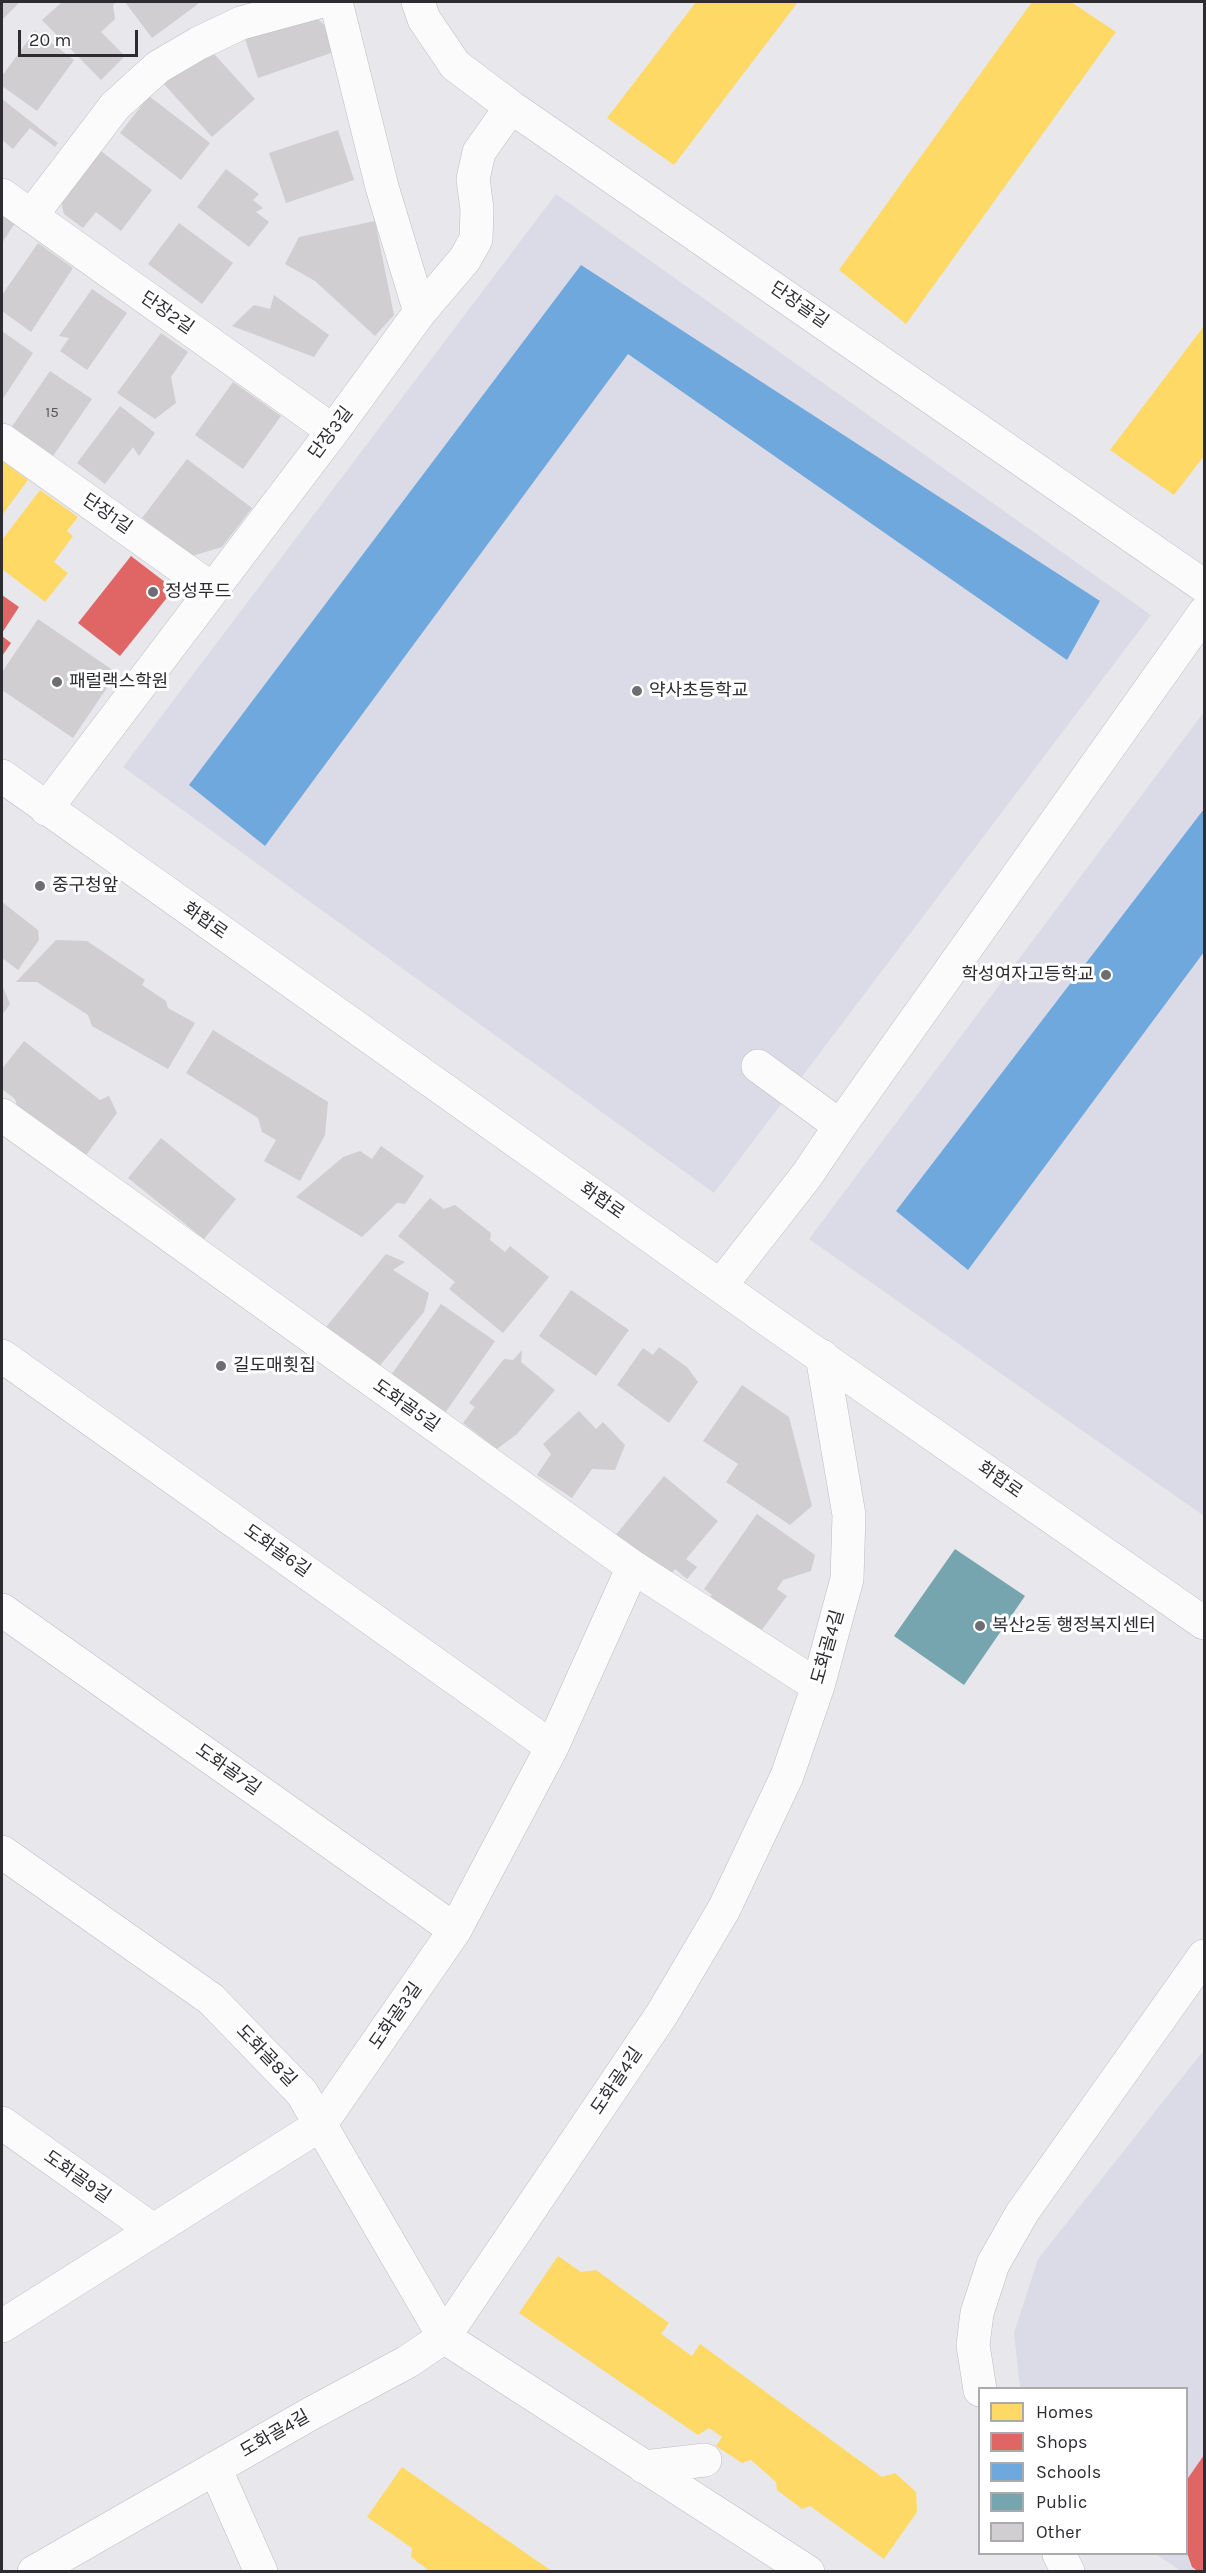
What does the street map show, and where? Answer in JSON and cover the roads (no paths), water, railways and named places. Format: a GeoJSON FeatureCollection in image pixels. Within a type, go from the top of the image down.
{"type":"FeatureCollection","features":[{"type":"Feature","properties":{"kind":"street"},"geometry":{"type":"LineString","coordinates":[[31,216],[114,106],[158,67],[199,43],[241,23],[318,2]]}},
{"type":"Feature","properties":{"kind":"street"},"geometry":{"type":"LineString","coordinates":[[336,2],[382,187],[420,312]]}},
{"type":"Feature","properties":{"kind":"street","name":"단장골길"},"geometry":{"type":"LineString","coordinates":[[418,2],[424,19],[455,66],[510,107],[1204,585]]}},
{"type":"Feature","properties":{"kind":"street","name":"단장3길"},"geometry":{"type":"LineString","coordinates":[[46,809],[333,431],[420,312],[465,259],[476,239],[477,209],[473,178],[479,152],[510,107]]}},
{"type":"Feature","properties":{"kind":"street","name":"단장2길"},"geometry":{"type":"LineString","coordinates":[[2,195],[333,431]]}},
{"type":"Feature","properties":{"kind":"street","name":"단장1길"},"geometry":{"type":"LineString","coordinates":[[2,440],[212,589]]}},
{"type":"Feature","properties":{"kind":"street"},"geometry":{"type":"LineString","coordinates":[[721,1284],[807,1175],[1204,613]]}},
{"type":"Feature","properties":{"kind":"street","name":"화합로"},"geometry":{"type":"LineString","coordinates":[[2,776],[1204,1623]]}},
{"type":"Feature","properties":{"kind":"street"},"geometry":{"type":"LineString","coordinates":[[758,1066],[840,1126]]}},
{"type":"Feature","properties":{"kind":"street","name":"도화골5길"},"geometry":{"type":"LineString","coordinates":[[2,1115],[633,1567],[818,1686]]}},
{"type":"Feature","properties":{"kind":"street","name":"도화골6길"},"geometry":{"type":"LineString","coordinates":[[2,1356],[552,1747]]}},
{"type":"Feature","properties":{"kind":"street","name":"도화골4길"},"geometry":{"type":"LineString","coordinates":[[34,2571],[407,2362],[444,2337],[662,2014],[724,1909],[787,1776],[818,1686],[847,1579],[849,1515],[822,1356]]}},
{"type":"Feature","properties":{"kind":"street","name":"도화골3길"},"geometry":{"type":"LineString","coordinates":[[2,2326],[320,2125],[455,1930],[552,1747],[633,1567]]}},
{"type":"Feature","properties":{"kind":"street","name":"도화골7길"},"geometry":{"type":"LineString","coordinates":[[2,1610],[455,1930]]}},
{"type":"Feature","properties":{"kind":"street","name":"도화골8길"},"geometry":{"type":"LineString","coordinates":[[2,1852],[211,1999],[302,2093],[444,2337]]}},
{"type":"Feature","properties":{"kind":"street"},"geometry":{"type":"LineString","coordinates":[[980,2387],[973,2345],[977,2313],[993,2264],[1022,2213],[1204,1956]]}},
{"type":"Feature","properties":{"kind":"street","name":"도화골9길"},"geometry":{"type":"LineString","coordinates":[[2,2123],[153,2230]]}},
{"type":"Feature","properties":{"kind":"street"},"geometry":{"type":"LineString","coordinates":[[444,2337],[808,2571]]}},
{"type":"Feature","properties":{"kind":"street"},"geometry":{"type":"LineString","coordinates":[[644,2467],[705,2460]]}},
{"type":"Feature","properties":{"kind":"street"},"geometry":{"type":"LineString","coordinates":[[215,2468],[261,2571]]}},
{"type":"Feature","properties":{"kind":"street"},"geometry":{"type":"LineString","coordinates":[[1060,2555],[1068,2571]]}},
{"type":"Feature","properties":{"kind":"place","name":"정성푸드"},"geometry":{"type":"Point","coordinates":[153,592]}},
{"type":"Feature","properties":{"kind":"place","name":"패럴랙스학원"},"geometry":{"type":"Point","coordinates":[57,682]}},
{"type":"Feature","properties":{"kind":"place","name":"약사초등학교"},"geometry":{"type":"Point","coordinates":[637,691]}},
{"type":"Feature","properties":{"kind":"place","name":"중구청앞"},"geometry":{"type":"Point","coordinates":[40,886]}},
{"type":"Feature","properties":{"kind":"place","name":"학성여자고등학교"},"geometry":{"type":"Point","coordinates":[1106,975]}},
{"type":"Feature","properties":{"kind":"place","name":"길도매횟집"},"geometry":{"type":"Point","coordinates":[221,1366]}},
{"type":"Feature","properties":{"kind":"place","name":"복산2동 행정복지센터"},"geometry":{"type":"Point","coordinates":[980,1626]}}]}
